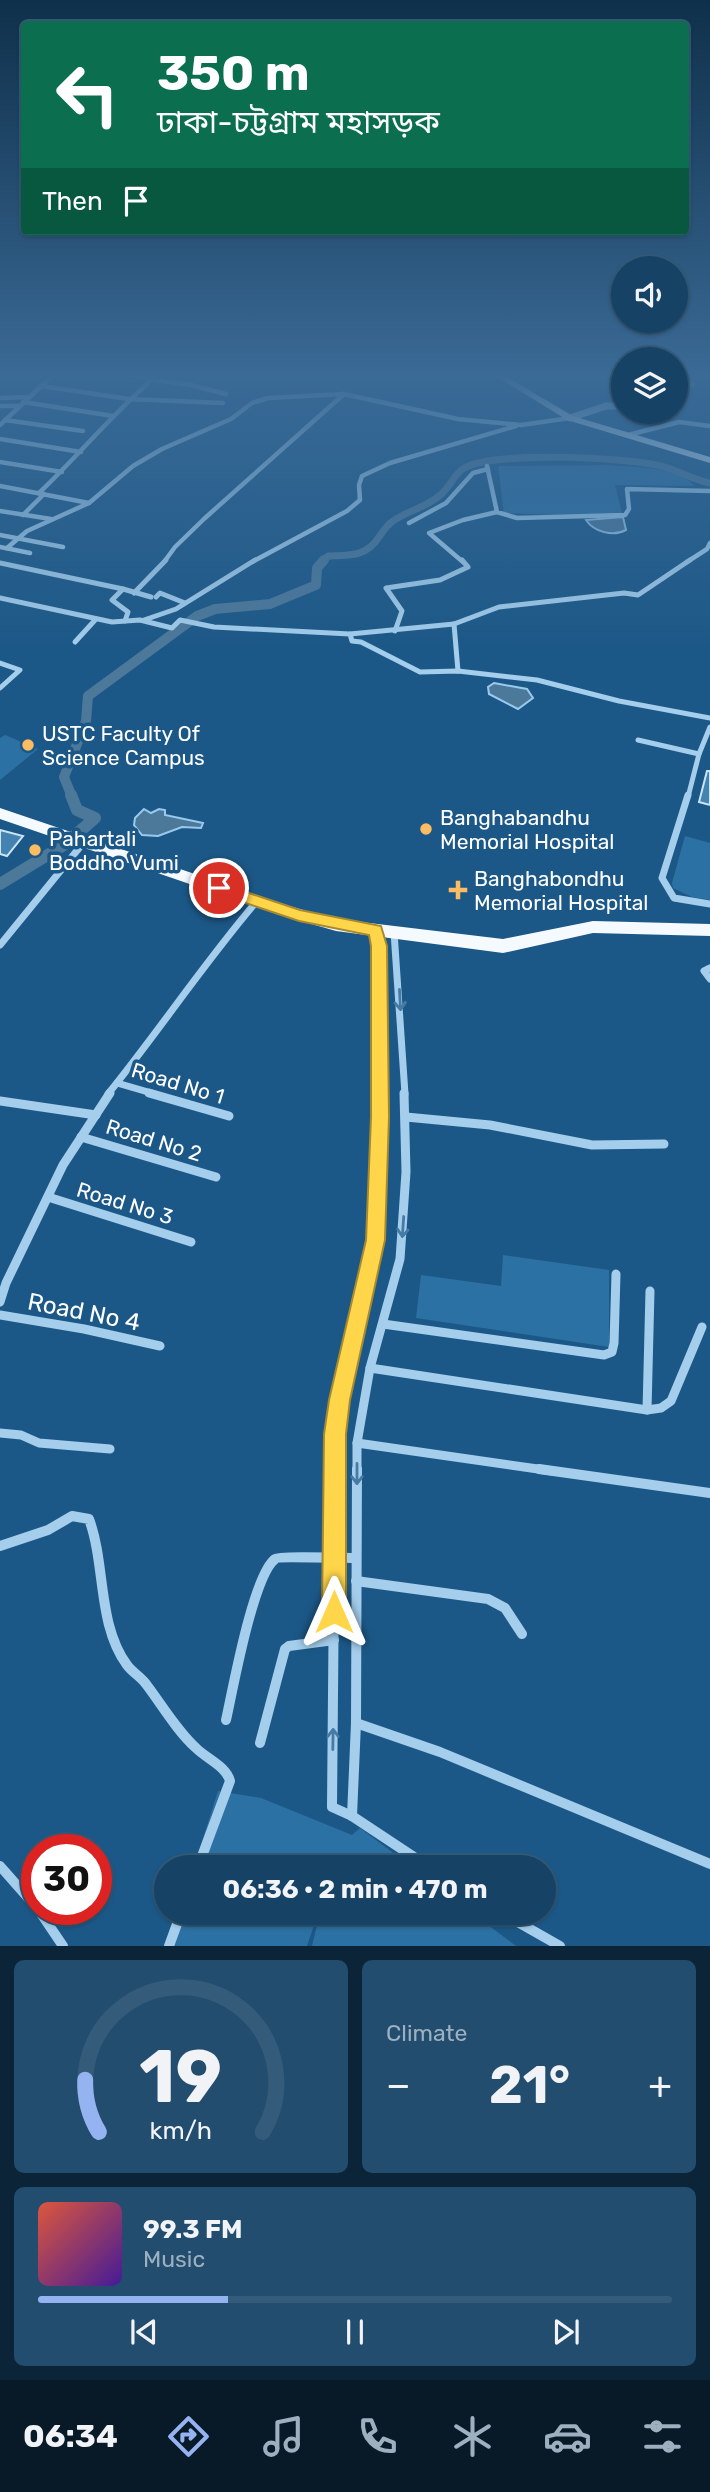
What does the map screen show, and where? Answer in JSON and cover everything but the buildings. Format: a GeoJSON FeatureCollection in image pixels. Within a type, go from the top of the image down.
{"type":"FeatureCollection","features":[{"type":"Feature","properties":{"kind":"highway"},"geometry":{"type":"LineString","coordinates":[[0,813],[313,919],[375,931],[503,946],[593,927],[710,930]]}},
{"type":"Feature","properties":{"kind":"street"},"geometry":{"type":"LineString","coordinates":[[30,467],[62,472]]}},
{"type":"Feature","properties":{"kind":"street"},"geometry":{"type":"LineString","coordinates":[[23,515],[67,467]]}},
{"type":"Feature","properties":{"kind":"street"},"geometry":{"type":"LineString","coordinates":[[3,548],[51,519],[89,503],[132,467]]}},
{"type":"Feature","properties":{"kind":"street"},"geometry":{"type":"LineString","coordinates":[[134,593],[151,574],[158,571],[175,547],[259,467]]}},
{"type":"Feature","properties":{"kind":"street"},"geometry":{"type":"LineString","coordinates":[[0,598],[96,619],[125,621],[163,615],[347,511],[360,500],[359,485],[362,476],[382,467]]}},
{"type":"Feature","properties":{"kind":"street"},"geometry":{"type":"LineString","coordinates":[[409,523],[446,503],[473,473],[487,468],[497,512]]}},
{"type":"Feature","properties":{"kind":"street"},"geometry":{"type":"LineString","coordinates":[[0,486],[89,503]]}},
{"type":"Feature","properties":{"kind":"street"},"geometry":{"type":"LineString","coordinates":[[395,631],[402,611],[386,588],[440,580],[468,567],[454,552],[429,533],[463,520],[497,512],[517,518],[625,515],[629,509],[626,489],[710,489]]}},
{"type":"Feature","properties":{"kind":"street"},"geometry":{"type":"LineString","coordinates":[[0,511],[51,519]]}},
{"type":"Feature","properties":{"kind":"street"},"geometry":{"type":"LineString","coordinates":[[0,535],[63,547]]}},
{"type":"Feature","properties":{"kind":"street"},"geometry":{"type":"LineString","coordinates":[[139,620],[172,628],[180,620],[193,624],[351,635],[454,624],[499,607],[624,593],[638,595],[707,548],[710,543]]}},
{"type":"Feature","properties":{"kind":"street"},"geometry":{"type":"LineString","coordinates":[[3,548],[30,552]]}},
{"type":"Feature","properties":{"kind":"street"},"geometry":{"type":"LineString","coordinates":[[0,564],[154,597],[160,593],[185,603]]}},
{"type":"Feature","properties":{"kind":"street"},"geometry":{"type":"LineString","coordinates":[[122,589],[112,600],[128,612],[125,621]]}},
{"type":"Feature","properties":{"kind":"street"},"geometry":{"type":"LineString","coordinates":[[75,642],[96,619]]}},
{"type":"Feature","properties":{"kind":"street"},"geometry":{"type":"LineString","coordinates":[[454,624],[458,671]]}},
{"type":"Feature","properties":{"kind":"street"},"geometry":{"type":"LineString","coordinates":[[351,635],[352,641],[361,642],[410,669],[458,671],[537,680],[618,701],[710,719]]}},
{"type":"Feature","properties":{"kind":"street"},"geometry":{"type":"LineString","coordinates":[[0,663],[20,670],[0,688]]}},
{"type":"Feature","properties":{"kind":"street"},"geometry":{"type":"LineString","coordinates":[[710,727],[698,754],[681,824],[662,878],[674,898],[710,904]]}},
{"type":"Feature","properties":{"kind":"street"},"geometry":{"type":"LineString","coordinates":[[638,740],[698,754]]}},
{"type":"Feature","properties":{"kind":"street"},"geometry":{"type":"LineString","coordinates":[[0,945],[77,840]]}},
{"type":"Feature","properties":{"kind":"street"},"geometry":{"type":"LineString","coordinates":[[0,1302],[17,1258],[63,1165],[117,1083],[217,948],[257,901]]}},
{"type":"Feature","properties":{"kind":"street"},"geometry":{"type":"LineString","coordinates":[[375,931],[379,946],[380,1117],[376,1240],[340,1400],[335,1434],[332,1807],[352,1816],[411,1855]]}},
{"type":"Feature","properties":{"kind":"street"},"geometry":{"type":"LineString","coordinates":[[352,1816],[356,1723],[357,1443],[370,1368],[400,1259],[407,1172],[394,932]]}},
{"type":"Feature","properties":{"kind":"street"},"geometry":{"type":"LineString","coordinates":[[710,968],[704,971],[710,979]]}},
{"type":"Feature","properties":{"kind":"street","name":"Road No 1"},"geometry":{"type":"LineString","coordinates":[[117,1083],[229,1116]]}},
{"type":"Feature","properties":{"kind":"street"},"geometry":{"type":"LineString","coordinates":[[0,1101],[96,1115]]}},
{"type":"Feature","properties":{"kind":"street"},"geometry":{"type":"LineString","coordinates":[[406,1117],[490,1125],[592,1144],[664,1144]]}},
{"type":"Feature","properties":{"kind":"street","name":"Road No 2"},"geometry":{"type":"LineString","coordinates":[[81,1137],[216,1177]]}},
{"type":"Feature","properties":{"kind":"street","name":"Road No 3"},"geometry":{"type":"LineString","coordinates":[[48,1197],[191,1242]]}},
{"type":"Feature","properties":{"kind":"street"},"geometry":{"type":"LineString","coordinates":[[383,1324],[604,1355],[612,1352],[614,1343],[615,1274]]}},
{"type":"Feature","properties":{"kind":"street"},"geometry":{"type":"LineString","coordinates":[[646,1409],[650,1292]]}},
{"type":"Feature","properties":{"kind":"street","name":"Road No 4"},"geometry":{"type":"LineString","coordinates":[[0,1315],[160,1346]]}},
{"type":"Feature","properties":{"kind":"street"},"geometry":{"type":"LineString","coordinates":[[370,1368],[646,1409],[661,1408],[671,1401],[702,1326]]}},
{"type":"Feature","properties":{"kind":"street"},"geometry":{"type":"LineString","coordinates":[[0,1433],[22,1435],[39,1443],[110,1449]]}},
{"type":"Feature","properties":{"kind":"street"},"geometry":{"type":"LineString","coordinates":[[357,1443],[710,1493]]}},
{"type":"Feature","properties":{"kind":"street"},"geometry":{"type":"LineString","coordinates":[[0,1546],[48,1530],[72,1516],[89,1519],[98,1537],[104,1591],[120,1656],[132,1672],[143,1680],[194,1747],[228,1773],[230,1781],[202,1855]]}},
{"type":"Feature","properties":{"kind":"street"},"geometry":{"type":"LineString","coordinates":[[226,1720],[258,1587],[274,1559],[282,1556],[309,1559],[356,1558]]}},
{"type":"Feature","properties":{"kind":"street"},"geometry":{"type":"LineString","coordinates":[[356,1581],[488,1599],[505,1608],[522,1634]]}},
{"type":"Feature","properties":{"kind":"street"},"geometry":{"type":"LineString","coordinates":[[260,1743],[285,1649],[289,1646],[334,1640]]}},
{"type":"Feature","properties":{"kind":"street"},"geometry":{"type":"LineString","coordinates":[[356,1723],[440,1752],[710,1864]]}},
{"type":"Feature","properties":{"kind":"street"},"geometry":{"type":"LineString","coordinates":[[0,1866],[21,1888]]}},
{"type":"Feature","properties":{"kind":"street"},"geometry":{"type":"LineString","coordinates":[[49,1925],[63,1946]]}},
{"type":"Feature","properties":{"kind":"street"},"geometry":{"type":"LineString","coordinates":[[169,1946],[177,1925]]}},
{"type":"Feature","properties":{"kind":"street"},"geometry":{"type":"LineString","coordinates":[[523,1925],[560,1946]]}},
{"type":"Feature","properties":{"kind":"shaded area"},"geometry":{"type":"Polygon","coordinates":[[[498,467],[642,467],[678,475],[694,486],[615,485],[623,517],[504,513],[498,467]]]}},
{"type":"Feature","properties":{"kind":"shaded area"},"geometry":{"type":"Polygon","coordinates":[[[623,517],[626,530],[615,533],[599,530],[586,520],[623,517]]]}},
{"type":"Feature","properties":{"kind":"shaded area"},"geometry":{"type":"Polygon","coordinates":[[[494,683],[527,689],[533,698],[518,709],[489,694],[488,687],[494,683]]]}},
{"type":"Feature","properties":{"kind":"shaded area"},"geometry":{"type":"Polygon","coordinates":[[[5,735],[38,749],[0,780],[0,738],[5,735]]]}},
{"type":"Feature","properties":{"kind":"shaded area"},"geometry":{"type":"Polygon","coordinates":[[[144,809],[151,813],[159,809],[165,810],[165,815],[203,823],[201,828],[182,827],[158,836],[142,835],[134,825],[135,818],[144,809]]]}},
{"type":"Feature","properties":{"kind":"shaded area"},"geometry":{"type":"Polygon","coordinates":[[[685,836],[710,843],[710,900],[692,897],[673,888],[685,836]]]}},
{"type":"Feature","properties":{"kind":"shaded area"},"geometry":{"type":"Polygon","coordinates":[[[503,1255],[609,1270],[609,1347],[416,1318],[421,1275],[501,1286],[503,1255]]]}},
{"type":"Feature","properties":{"kind":"shaded area"},"geometry":{"type":"Polygon","coordinates":[[[218,1791],[261,1798],[352,1835],[360,1828],[396,1855],[198,1855],[218,1791]]]}},
{"type":"Feature","properties":{"kind":"shaded area"},"geometry":{"type":"Polygon","coordinates":[[[176,1925],[314,1925],[307,1946],[170,1946],[176,1925]]]}},
{"type":"Feature","properties":{"kind":"shaded area"},"geometry":{"type":"Polygon","coordinates":[[[317,1925],[488,1925],[516,1946],[312,1946],[317,1925]]]}},
{"type":"Feature","properties":{"kind":"waterway"},"geometry":{"type":"LineString","coordinates":[[324,560],[328,556],[363,552],[374,544],[391,523],[434,500],[460,471],[468,467]]}},
{"type":"Feature","properties":{"kind":"waterway"},"geometry":{"type":"LineString","coordinates":[[664,467],[710,483]]}},
{"type":"Feature","properties":{"kind":"waterway"},"geometry":{"type":"LineString","coordinates":[[72,797],[64,777],[86,721],[88,696],[197,616],[215,609],[270,604],[316,585],[317,568],[324,560]]}},
{"type":"Feature","properties":{"kind":"waterway"},"geometry":{"type":"LineString","coordinates":[[0,884],[64,845],[95,818],[77,810],[71,795]]}},
{"type":"Feature","properties":{"kind":"place","name":"USTC Faculty Of Science Campus"},"geometry":{"type":"Point","coordinates":[28,745]}},
{"type":"Feature","properties":{"kind":"place","name":"Banghabandhu Memorial Hospital"},"geometry":{"type":"Point","coordinates":[426,829]}},
{"type":"Feature","properties":{"kind":"place","name":"Pahartali Boddho Vumi"},"geometry":{"type":"Point","coordinates":[35,850]}},
{"type":"Feature","properties":{"kind":"place","name":"Banghabondhu Memorial Hospital"},"geometry":{"type":"Point","coordinates":[458,890]}},
{"type":"Feature","properties":{"kind":"route"},"geometry":{"type":"LineString","coordinates":[[219,888],[299,915],[336,925],[375,931],[379,946],[380,1117],[376,1240],[340,1400],[335,1434],[334,1612]]}}]}
